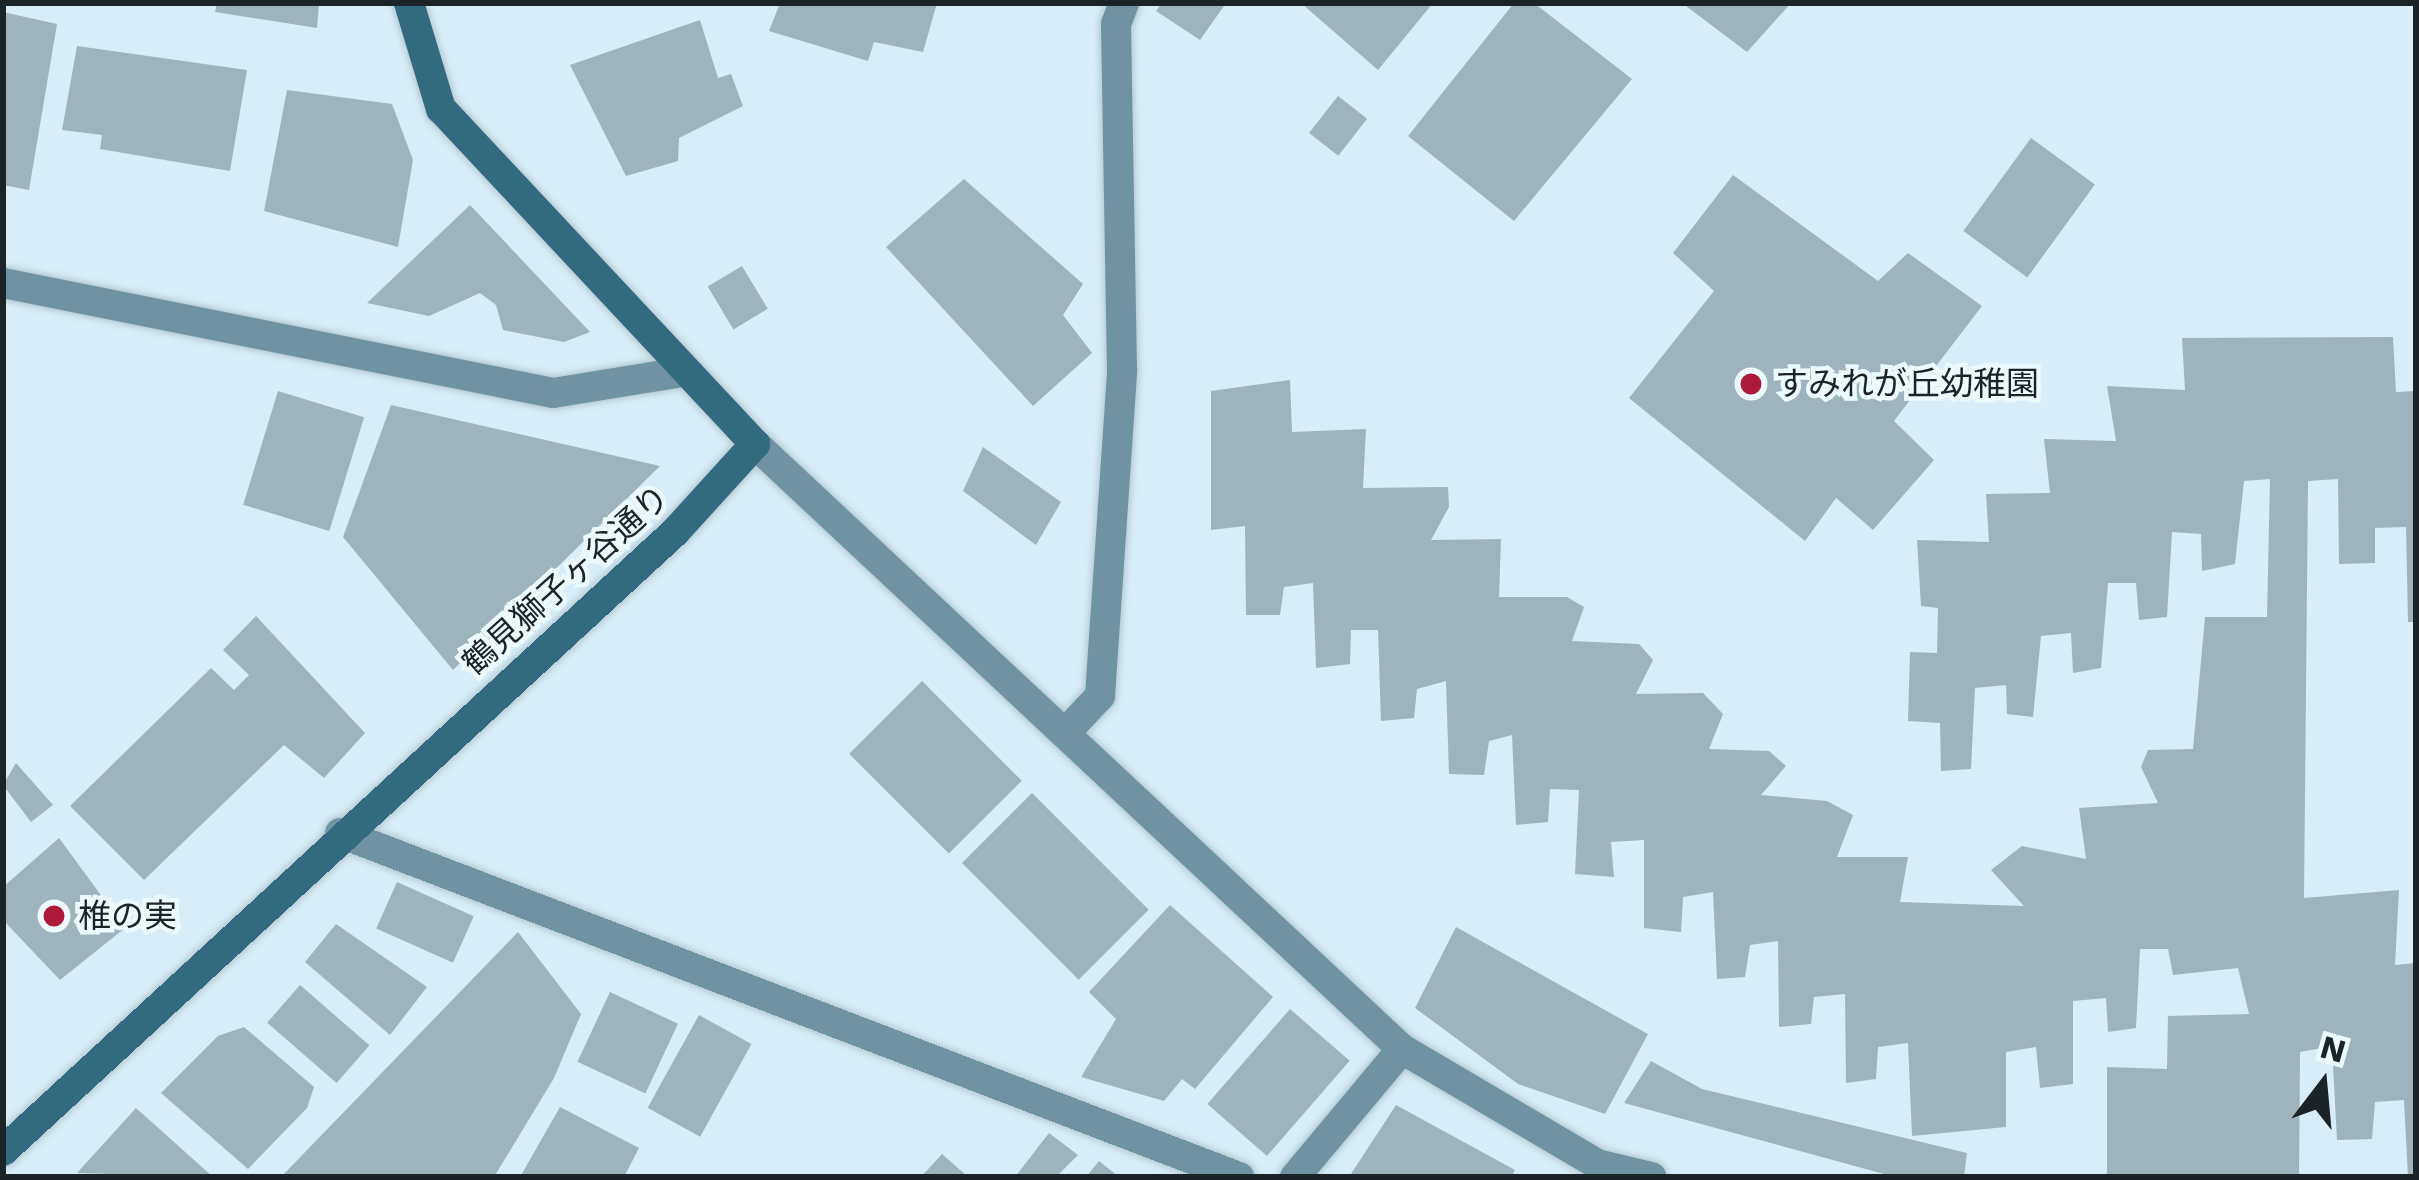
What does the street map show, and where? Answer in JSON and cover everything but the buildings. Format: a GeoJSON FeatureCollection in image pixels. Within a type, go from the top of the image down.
{"type":"FeatureCollection","features":[{"type":"Feature","properties":{"kind":"main road"},"geometry":{"type":"LineString","coordinates":[[409,3],[440,109],[755,445]]}},
{"type":"Feature","properties":{"kind":"main road","name":"鶴見獅子ヶ谷通り"},"geometry":{"type":"LineString","coordinates":[[3,1151],[340,833],[676,532],[755,445]]}},
{"type":"Feature","properties":{"kind":"street"},"geometry":{"type":"LineString","coordinates":[[1068,730],[1100,696],[1123,370],[1116,24],[1124,3]]}},
{"type":"Feature","properties":{"kind":"street"},"geometry":{"type":"LineString","coordinates":[[3,283],[553,393],[683,372]]}},
{"type":"Feature","properties":{"kind":"street"},"geometry":{"type":"LineString","coordinates":[[755,445],[1068,730],[1402,1049],[1597,1164],[1651,1177]]}},
{"type":"Feature","properties":{"kind":"street"},"geometry":{"type":"LineString","coordinates":[[340,833],[1239,1177]]}},
{"type":"Feature","properties":{"kind":"street"},"geometry":{"type":"LineString","coordinates":[[1295,1177],[1402,1049]]}},
{"type":"Feature","properties":{"kind":"place","name":"すみれが丘幼稚園"},"geometry":{"type":"Point","coordinates":[1751,384]}},
{"type":"Feature","properties":{"kind":"place","name":"椎の実"},"geometry":{"type":"Point","coordinates":[54,916]}}]}
